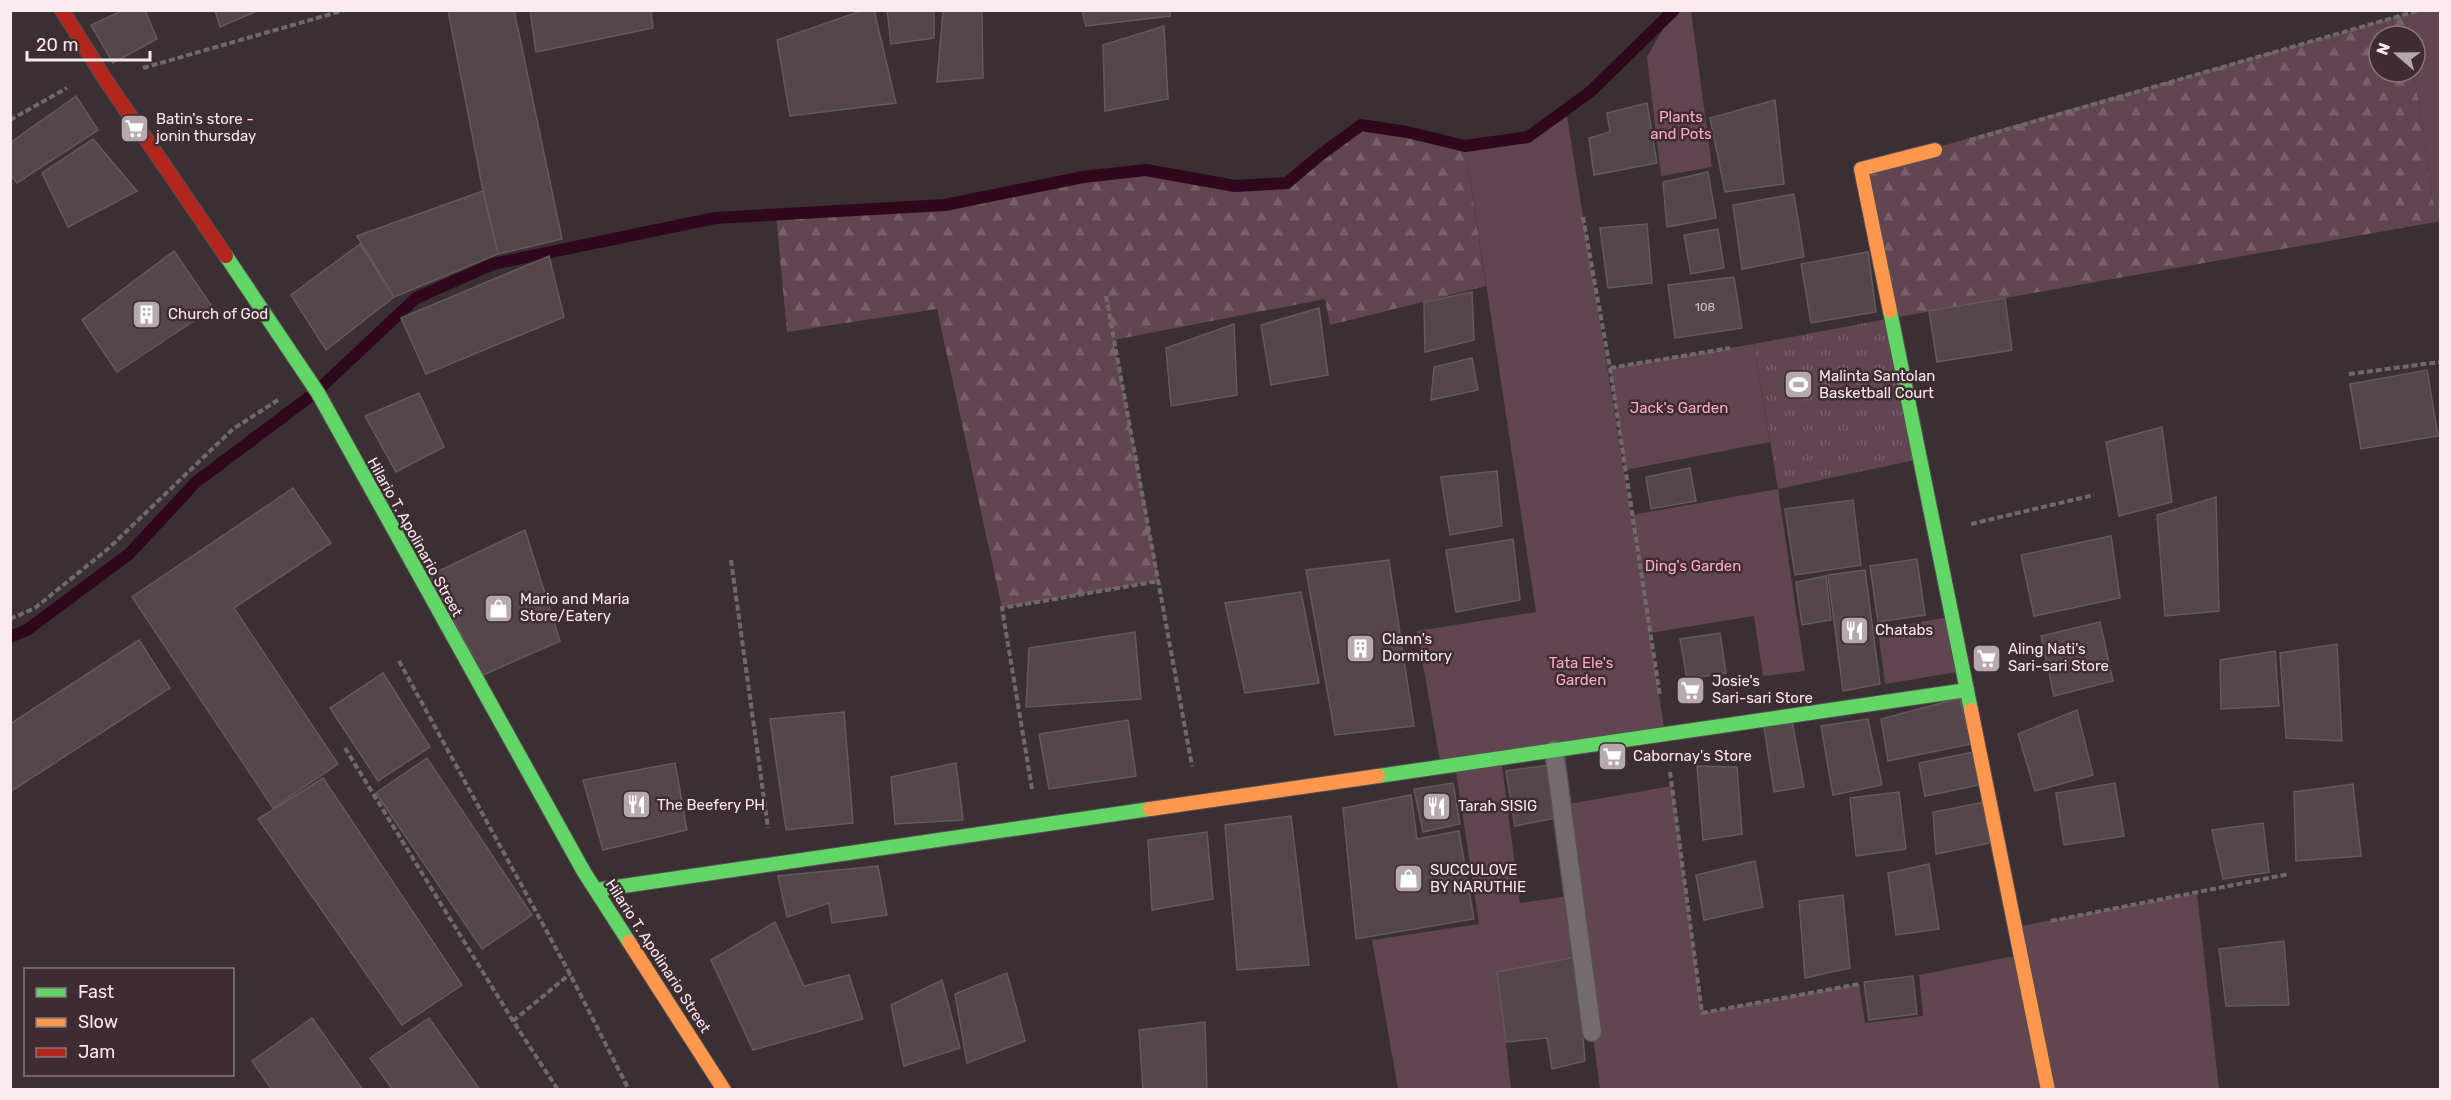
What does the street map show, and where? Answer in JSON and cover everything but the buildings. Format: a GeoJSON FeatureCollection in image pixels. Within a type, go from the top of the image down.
{"type":"FeatureCollection","features":[{"type":"Feature","properties":{"kind":"street","name":"Hilario T. Apolinario Street"},"geometry":{"type":"LineString","coordinates":[[62,10],[105,79],[283,338],[309,380],[597,890],[724,1089]]}},
{"type":"Feature","properties":{"kind":"street"},"geometry":{"type":"LineString","coordinates":[[1935,150],[1862,169],[2048,1089]]}},
{"type":"Feature","properties":{"kind":"street"},"geometry":{"type":"LineString","coordinates":[[597,890],[1967,690]]}},
{"type":"Feature","properties":{"kind":"lane"},"geometry":{"type":"LineString","coordinates":[[1554,750],[1592,1032]]}},
{"type":"Feature","properties":{"kind":"path"},"geometry":{"type":"LineString","coordinates":[[105,79],[345,10]]}},
{"type":"Feature","properties":{"kind":"path"},"geometry":{"type":"LineString","coordinates":[[1935,150],[2420,10]]}},
{"type":"Feature","properties":{"kind":"path"},"geometry":{"type":"LineString","coordinates":[[10,120],[68,88]]}},
{"type":"Feature","properties":{"kind":"path"},"geometry":{"type":"LineString","coordinates":[[1583,217],[1610,368],[1665,734],[1702,1013],[1859,984]]}},
{"type":"Feature","properties":{"kind":"path"},"geometry":{"type":"LineString","coordinates":[[1106,296],[1199,802]]}},
{"type":"Feature","properties":{"kind":"path"},"geometry":{"type":"LineString","coordinates":[[1610,368],[1730,348]]}},
{"type":"Feature","properties":{"kind":"path"},"geometry":{"type":"LineString","coordinates":[[2349,374],[2440,362]]}},
{"type":"Feature","properties":{"kind":"path"},"geometry":{"type":"LineString","coordinates":[[10,619],[35,608],[110,548],[233,429],[309,380]]}},
{"type":"Feature","properties":{"kind":"path"},"geometry":{"type":"LineString","coordinates":[[1935,533],[2094,495]]}},
{"type":"Feature","properties":{"kind":"path"},"geometry":{"type":"LineString","coordinates":[[731,560],[773,864]]}},
{"type":"Feature","properties":{"kind":"path"},"geometry":{"type":"LineString","coordinates":[[1038,826],[1002,608],[1159,580]]}},
{"type":"Feature","properties":{"kind":"path"},"geometry":{"type":"LineString","coordinates":[[399,661],[570,974],[629,1089]]}},
{"type":"Feature","properties":{"kind":"path"},"geometry":{"type":"LineString","coordinates":[[345,748],[513,1021],[558,1089]]}},
{"type":"Feature","properties":{"kind":"path"},"geometry":{"type":"LineString","coordinates":[[2015,927],[2289,874]]}},
{"type":"Feature","properties":{"kind":"path"},"geometry":{"type":"LineString","coordinates":[[513,1021],[570,974]]}},
{"type":"Feature","properties":{"kind":"green space","name":"Plants and Pots"},"geometry":{"type":"Polygon","coordinates":[[[1674,10],[1691,11],[1712,167],[1661,176],[1647,57],[1674,10]]]}},
{"type":"Feature","properties":{"kind":"green space"},"geometry":{"type":"Polygon","coordinates":[[[2420,11],[2440,11],[2440,222],[2436,222],[2416,84],[2427,84],[2427,24],[2407,24],[2406,15],[2420,11]]]}},
{"type":"Feature","properties":{"kind":"green space"},"geometry":{"type":"Polygon","coordinates":[[[2406,14],[2407,24],[2371,24],[2406,14]]]}},
{"type":"Feature","properties":{"kind":"green space"},"geometry":{"type":"Polygon","coordinates":[[[2367,25],[2367,84],[2416,84],[2436,222],[1892,318],[1861,169],[2367,25]]]}},
{"type":"Feature","properties":{"kind":"green space","name":"Tata Ele's Garden"},"geometry":{"type":"Polygon","coordinates":[[[1566,110],[1641,578],[1632,515],[1778,489],[1805,671],[1763,676],[1754,616],[1650,633],[1665,734],[1501,758],[1520,903],[1568,896],[1576,957],[1498,972],[1511,1089],[1398,1089],[1372,940],[1479,924],[1455,765],[1441,767],[1417,631],[1536,612],[1465,146],[1528,137],[1566,110]]]}},
{"type":"Feature","properties":{"kind":"green space"},"geometry":{"type":"Polygon","coordinates":[[[1361,125],[1465,146],[1486,286],[1330,325],[1325,299],[1114,340],[1159,581],[1002,608],[937,309],[787,332],[776,215],[945,205],[1083,177],[1146,170],[1235,186],[1287,183],[1361,125]]]}},
{"type":"Feature","properties":{"kind":"green space"},"geometry":{"type":"Polygon","coordinates":[[[1892,318],[1920,459],[1778,489],[1754,344],[1892,318]]]}},
{"type":"Feature","properties":{"kind":"green space","name":"Jack's Garden"},"geometry":{"type":"Polygon","coordinates":[[[1754,344],[1770,442],[1625,470],[1610,368],[1754,344]]]}},
{"type":"Feature","properties":{"kind":"green space"},"geometry":{"type":"Polygon","coordinates":[[[1948,617],[1957,672],[1885,684],[1878,630],[1948,617]]]}},
{"type":"Feature","properties":{"kind":"green space"},"geometry":{"type":"Polygon","coordinates":[[[1672,786],[1702,1013],[1859,984],[1865,1023],[1923,1016],[1919,975],[2020,955],[2015,927],[2197,893],[2219,1089],[1600,1089],[1562,805],[1672,786]]]}},
{"type":"Feature","properties":{"kind":"waterway"},"geometry":{"type":"LineString","coordinates":[[10,637],[27,630],[129,554],[196,482],[316,392],[416,298],[493,264],[715,218],[945,205],[1083,177],[1146,170],[1235,186],[1287,183],[1361,125],[1407,132],[1465,146],[1528,137],[1590,92],[1674,10]]}},
{"type":"Feature","properties":{"kind":"traffic: fast"},"geometry":{"type":"LineString","coordinates":[[226,256],[318,393],[584,872],[629,942]]}},
{"type":"Feature","properties":{"kind":"traffic: fast"},"geometry":{"type":"LineString","coordinates":[[1890,311],[1971,710]]}},
{"type":"Feature","properties":{"kind":"traffic: fast"},"geometry":{"type":"LineString","coordinates":[[1378,776],[1967,690]]}},
{"type":"Feature","properties":{"kind":"traffic: fast"},"geometry":{"type":"LineString","coordinates":[[596,890],[1150,809]]}},
{"type":"Feature","properties":{"kind":"traffic: slow"},"geometry":{"type":"LineString","coordinates":[[1890,311],[1861,169],[1935,150]]}},
{"type":"Feature","properties":{"kind":"traffic: slow"},"geometry":{"type":"LineString","coordinates":[[1971,710],[2048,1090]]}},
{"type":"Feature","properties":{"kind":"traffic: slow"},"geometry":{"type":"LineString","coordinates":[[1150,809],[1378,776]]}},
{"type":"Feature","properties":{"kind":"traffic: slow"},"geometry":{"type":"LineString","coordinates":[[629,942],[724,1090]]}},
{"type":"Feature","properties":{"kind":"traffic: jam"},"geometry":{"type":"LineString","coordinates":[[62,10],[105,79],[226,256]]}},
{"type":"Feature","properties":{"kind":"place","name":"Batin's store - jonin thursday"},"geometry":{"type":"Point","coordinates":[135,128]}},
{"type":"Feature","properties":{"kind":"place","name":"Church of God"},"geometry":{"type":"Point","coordinates":[147,314]}},
{"type":"Feature","properties":{"kind":"place","name":"Malinta Santolan Basketball Court"},"geometry":{"type":"Point","coordinates":[1798,385]}},
{"type":"Feature","properties":{"kind":"place","name":"Mario and Maria Store/Eatery"},"geometry":{"type":"Point","coordinates":[499,608]}},
{"type":"Feature","properties":{"kind":"place","name":"Chatabs"},"geometry":{"type":"Point","coordinates":[1854,630]}},
{"type":"Feature","properties":{"kind":"place","name":"Clann's Dormitory"},"geometry":{"type":"Point","coordinates":[1361,648]}},
{"type":"Feature","properties":{"kind":"place","name":"Aling Nati's Sari-sari Store"},"geometry":{"type":"Point","coordinates":[1987,658]}},
{"type":"Feature","properties":{"kind":"place","name":"Josie's Sari-sari Store"},"geometry":{"type":"Point","coordinates":[1691,690]}},
{"type":"Feature","properties":{"kind":"place","name":"Cabornay's Store"},"geometry":{"type":"Point","coordinates":[1612,756]}},
{"type":"Feature","properties":{"kind":"place","name":"The Beefery PH"},"geometry":{"type":"Point","coordinates":[636,805]}},
{"type":"Feature","properties":{"kind":"place","name":"Tarah SISIG"},"geometry":{"type":"Point","coordinates":[1437,806]}},
{"type":"Feature","properties":{"kind":"place","name":"SUCCULOVE BY NARUTHIE"},"geometry":{"type":"Point","coordinates":[1409,879]}},
{"type":"Feature","properties":{"kind":"park label","name":"Ding's Garden"},"geometry":{"type":"Point","coordinates":[1693,566]}}]}
